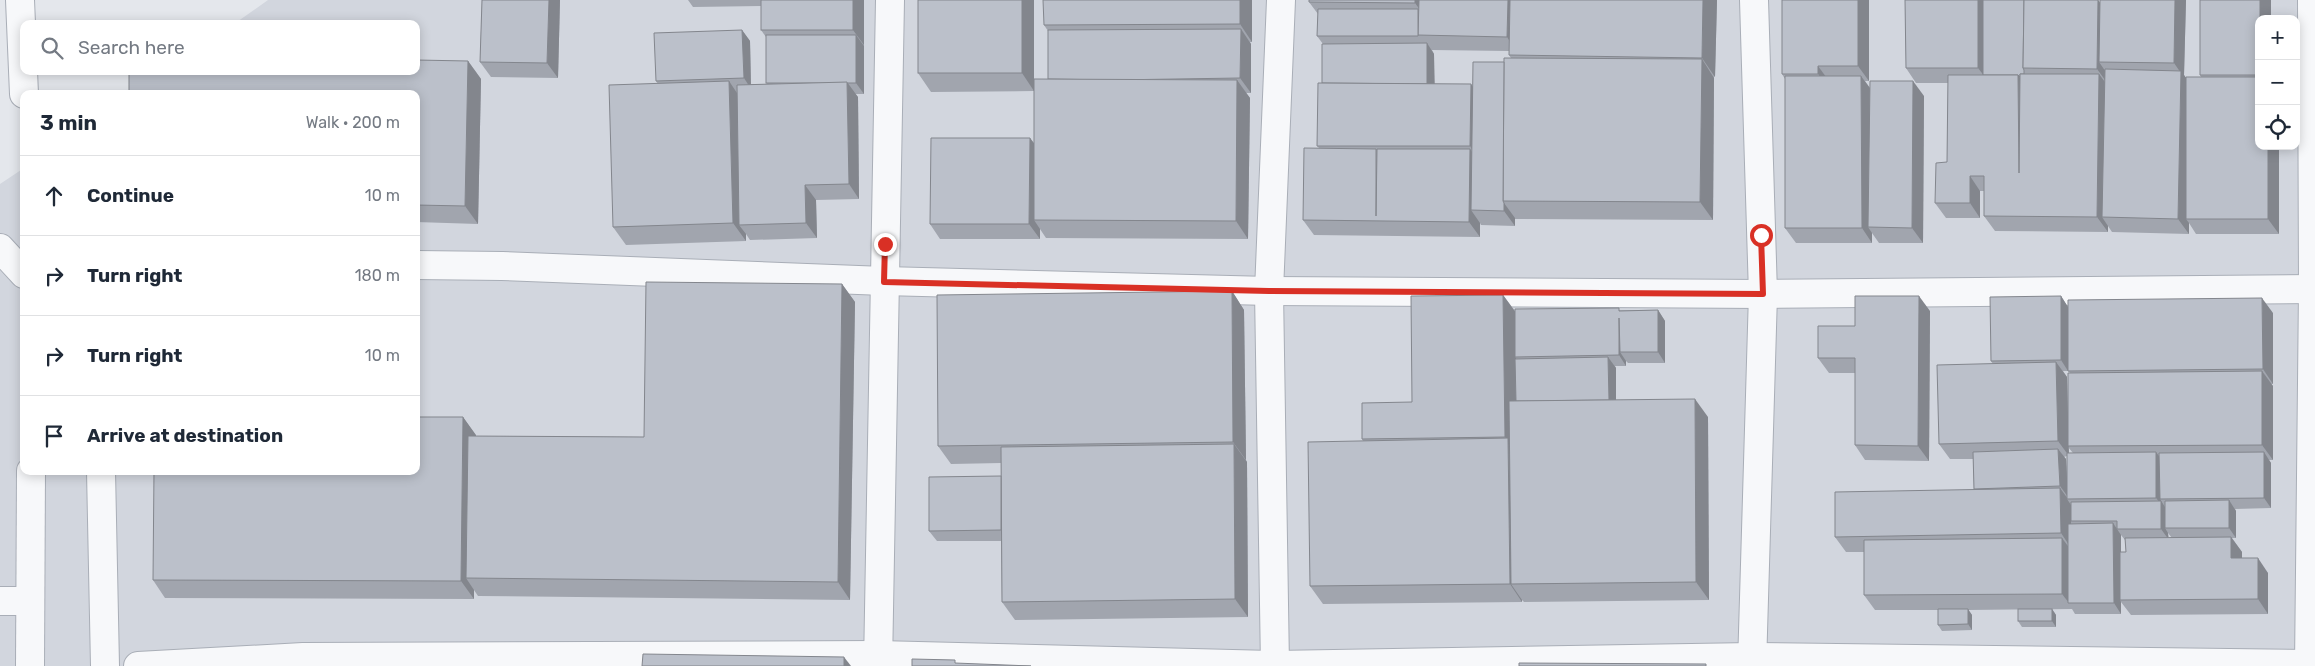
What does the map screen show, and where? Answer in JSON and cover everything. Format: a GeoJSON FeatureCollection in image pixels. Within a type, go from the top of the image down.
{"type":"FeatureCollection","features":[{"type":"Feature","properties":{"kind":"street"},"geometry":{"type":"LineString","coordinates":[[20,0],[21,20]]}},
{"type":"Feature","properties":{"kind":"street"},"geometry":{"type":"LineString","coordinates":[[878,660],[890,0]]}},
{"type":"Feature","properties":{"kind":"street"},"geometry":{"type":"LineString","coordinates":[[1275,666],[1269,291],[1281,0]]}},
{"type":"Feature","properties":{"kind":"street"},"geometry":{"type":"LineString","coordinates":[[1752,661],[1763,294],[1754,0]]}},
{"type":"Feature","properties":{"kind":"street"},"geometry":{"type":"LineString","coordinates":[[138,666],[303,658],[878,660],[1275,666],[1752,661],[2311,664],[2314,289],[2312,0]]}},
{"type":"Feature","properties":{"kind":"street"},"geometry":{"type":"LineString","coordinates":[[23,75],[24,90]]}},
{"type":"Feature","properties":{"kind":"street"},"geometry":{"type":"LineString","coordinates":[[0,248],[20,270]]}},
{"type":"Feature","properties":{"kind":"street"},"geometry":{"type":"LineString","coordinates":[[420,265],[502,266],[884,282],[1269,291],[1763,294],[2314,289]]}},
{"type":"Feature","properties":{"kind":"street"},"geometry":{"type":"LineString","coordinates":[[30,666],[31,475]]}},
{"type":"Feature","properties":{"kind":"street"},"geometry":{"type":"LineString","coordinates":[[101,475],[105,666]]}},
{"type":"Feature","properties":{"kind":"street"},"geometry":{"type":"LineString","coordinates":[[0,601],[30,601]]}},
{"type":"Feature","properties":{"kind":"shaded area"},"geometry":{"type":"Polygon","coordinates":[[[268,0],[2315,0],[2315,666],[0,666],[0,184],[20,171],[20,475],[420,475],[420,90],[416,90],[416,75],[420,75],[420,20],[240,20],[268,0]]]}},
{"type":"Feature","properties":{"kind":"building"},"geometry":{"type":"Polygon","coordinates":[[[482,0],[549,0],[547,63],[480,62],[482,0]]]}},
{"type":"Feature","properties":{"kind":"building"},"geometry":{"type":"Polygon","coordinates":[[[761,0],[853,0],[853,30],[761,30],[761,0]]]}},
{"type":"Feature","properties":{"kind":"building"},"geometry":{"type":"Polygon","coordinates":[[[918,0],[1022,0],[1022,73],[918,73],[918,0]]]}},
{"type":"Feature","properties":{"kind":"building"},"geometry":{"type":"Polygon","coordinates":[[[1043,0],[1240,0],[1240,24],[1044,25],[1043,0]]]}},
{"type":"Feature","properties":{"kind":"building"},"geometry":{"type":"Polygon","coordinates":[[[1309,0],[1415,0],[1415,3],[1309,2],[1309,0]]]}},
{"type":"Feature","properties":{"kind":"building"},"geometry":{"type":"Polygon","coordinates":[[[1419,0],[1508,0],[1507,37],[1418,35],[1419,0]]]}},
{"type":"Feature","properties":{"kind":"building"},"geometry":{"type":"Polygon","coordinates":[[[1510,0],[1703,0],[1702,58],[1509,55],[1510,0]]]}},
{"type":"Feature","properties":{"kind":"building"},"geometry":{"type":"Polygon","coordinates":[[[1782,0],[1858,0],[1858,66],[1818,66],[1818,74],[1782,74],[1782,0]]]}},
{"type":"Feature","properties":{"kind":"building"},"geometry":{"type":"Polygon","coordinates":[[[1905,0],[1978,0],[1978,68],[1906,68],[1905,0]]]}},
{"type":"Feature","properties":{"kind":"building"},"geometry":{"type":"Polygon","coordinates":[[[1983,0],[2024,0],[2024,74],[2020,74],[2020,77],[2018,75],[1983,75],[1983,0]]]}},
{"type":"Feature","properties":{"kind":"building"},"geometry":{"type":"Polygon","coordinates":[[[2024,0],[2098,0],[2097,69],[2023,68],[2024,0]]]}},
{"type":"Feature","properties":{"kind":"building"},"geometry":{"type":"Polygon","coordinates":[[[2100,0],[2175,0],[2174,63],[2099,62],[2100,0]]]}},
{"type":"Feature","properties":{"kind":"building"},"geometry":{"type":"Polygon","coordinates":[[[2200,0],[2260,0],[2260,15],[2255,15],[2255,75],[2200,75],[2200,0]]]}},
{"type":"Feature","properties":{"kind":"building"},"geometry":{"type":"Polygon","coordinates":[[[1318,9],[1418,9],[1418,36],[1317,36],[1318,9]]]}},
{"type":"Feature","properties":{"kind":"building"},"geometry":{"type":"Polygon","coordinates":[[[1241,29],[1240,78],[1048,79],[1048,30],[1241,29]]]}},
{"type":"Feature","properties":{"kind":"building"},"geometry":{"type":"Polygon","coordinates":[[[742,30],[744,78],[656,81],[654,33],[742,30]]]}},
{"type":"Feature","properties":{"kind":"building"},"geometry":{"type":"Polygon","coordinates":[[[766,35],[856,35],[856,83],[766,83],[766,35]]]}},
{"type":"Feature","properties":{"kind":"building"},"geometry":{"type":"Polygon","coordinates":[[[1427,43],[1427,84],[1322,83],[1322,44],[1427,43]]]}},
{"type":"Feature","properties":{"kind":"building"},"geometry":{"type":"Polygon","coordinates":[[[1504,58],[1702,59],[1700,202],[1503,201],[1504,58]]]}},
{"type":"Feature","properties":{"kind":"building"},"geometry":{"type":"Polygon","coordinates":[[[420,60],[468,61],[465,206],[420,205],[420,90],[129,90],[129,75],[420,75],[420,60]]]}},
{"type":"Feature","properties":{"kind":"building"},"geometry":{"type":"Polygon","coordinates":[[[1473,62],[1504,62],[1504,211],[1471,210],[1473,62]]]}},
{"type":"Feature","properties":{"kind":"building"},"geometry":{"type":"Polygon","coordinates":[[[2105,69],[2181,71],[2178,219],[2102,217],[2105,69]]]}},
{"type":"Feature","properties":{"kind":"building"},"geometry":{"type":"Polygon","coordinates":[[[2020,74],[2099,74],[2097,217],[1984,216],[1984,176],[1970,176],[1970,203],[1935,203],[1936,163],[1947,162],[1948,75],[2018,75],[2019,173],[2020,74]]]}},
{"type":"Feature","properties":{"kind":"building"},"geometry":{"type":"Polygon","coordinates":[[[1785,76],[1861,76],[1862,228],[1785,228],[1785,76]]]}},
{"type":"Feature","properties":{"kind":"building"},"geometry":{"type":"Polygon","coordinates":[[[2186,77],[2255,77],[2255,150],[2268,150],[2268,219],[2186,219],[2186,77]]]}},
{"type":"Feature","properties":{"kind":"building"},"geometry":{"type":"Polygon","coordinates":[[[1034,79],[1237,80],[1236,221],[1034,220],[1034,79]]]}},
{"type":"Feature","properties":{"kind":"building"},"geometry":{"type":"Polygon","coordinates":[[[729,81],[733,223],[613,227],[609,85],[729,81]]]}},
{"type":"Feature","properties":{"kind":"building"},"geometry":{"type":"Polygon","coordinates":[[[1870,81],[1913,81],[1912,228],[1868,227],[1870,81]]]}},
{"type":"Feature","properties":{"kind":"building"},"geometry":{"type":"Polygon","coordinates":[[[847,82],[849,184],[805,185],[806,223],[739,225],[737,85],[847,82]]]}},
{"type":"Feature","properties":{"kind":"building"},"geometry":{"type":"Polygon","coordinates":[[[1318,83],[1471,84],[1470,146],[1317,146],[1318,83]]]}},
{"type":"Feature","properties":{"kind":"building"},"geometry":{"type":"Polygon","coordinates":[[[931,138],[1030,138],[1029,224],[930,224],[931,138]]]}},
{"type":"Feature","properties":{"kind":"building"},"geometry":{"type":"Polygon","coordinates":[[[1304,148],[1376,149],[1376,216],[1377,149],[1470,149],[1469,222],[1303,220],[1304,148]]]}},
{"type":"Feature","properties":{"kind":"building"},"geometry":{"type":"Polygon","coordinates":[[[646,282],[842,284],[838,582],[466,578],[468,436],[644,437],[646,282]]]}},
{"type":"Feature","properties":{"kind":"building"},"geometry":{"type":"Polygon","coordinates":[[[1232,291],[1233,442],[938,446],[937,295],[1232,291]]]}},
{"type":"Feature","properties":{"kind":"building"},"geometry":{"type":"Polygon","coordinates":[[[1503,295],[1505,437],[1362,439],[1362,403],[1412,402],[1411,296],[1503,295]]]}},
{"type":"Feature","properties":{"kind":"building"},"geometry":{"type":"Polygon","coordinates":[[[1855,296],[1919,296],[1918,446],[1855,445],[1855,358],[1818,358],[1818,326],[1855,326],[1855,296]]]}},
{"type":"Feature","properties":{"kind":"building"},"geometry":{"type":"Polygon","coordinates":[[[2061,296],[2061,360],[1991,361],[1990,297],[2061,296]]]}},
{"type":"Feature","properties":{"kind":"building"},"geometry":{"type":"Polygon","coordinates":[[[2262,298],[2263,369],[2068,371],[2068,300],[2262,298]]]}},
{"type":"Feature","properties":{"kind":"building"},"geometry":{"type":"Polygon","coordinates":[[[1619,308],[1619,311],[1658,310],[1658,352],[1620,352],[1619,318],[1619,355],[1515,357],[1515,309],[1619,308]]]}},
{"type":"Feature","properties":{"kind":"building"},"geometry":{"type":"Polygon","coordinates":[[[1608,357],[1609,400],[1516,401],[1515,359],[1608,357]]]}},
{"type":"Feature","properties":{"kind":"building"},"geometry":{"type":"Polygon","coordinates":[[[2056,362],[2058,441],[1939,444],[1937,365],[2056,362]]]}},
{"type":"Feature","properties":{"kind":"building"},"geometry":{"type":"Polygon","coordinates":[[[2262,371],[2262,445],[2068,446],[2068,373],[2262,371]]]}},
{"type":"Feature","properties":{"kind":"building"},"geometry":{"type":"Polygon","coordinates":[[[1695,399],[1696,582],[1511,584],[1509,401],[1695,399]]]}},
{"type":"Feature","properties":{"kind":"building"},"geometry":{"type":"Polygon","coordinates":[[[420,417],[463,417],[461,581],[153,580],[154,475],[420,475],[420,417]]]}},
{"type":"Feature","properties":{"kind":"building"},"geometry":{"type":"Polygon","coordinates":[[[1508,438],[1510,584],[1310,586],[1308,442],[1508,438]]]}},
{"type":"Feature","properties":{"kind":"building"},"geometry":{"type":"Polygon","coordinates":[[[1234,444],[1235,599],[1002,602],[1001,447],[1234,444]]]}},
{"type":"Feature","properties":{"kind":"building"},"geometry":{"type":"Polygon","coordinates":[[[2058,449],[2060,486],[1974,489],[1973,452],[2058,449]]]}},
{"type":"Feature","properties":{"kind":"building"},"geometry":{"type":"Polygon","coordinates":[[[2156,452],[2156,498],[2067,499],[2067,453],[2156,452]]]}},
{"type":"Feature","properties":{"kind":"building"},"geometry":{"type":"Polygon","coordinates":[[[2264,452],[2264,498],[2160,499],[2159,453],[2264,452]]]}},
{"type":"Feature","properties":{"kind":"building"},"geometry":{"type":"Polygon","coordinates":[[[1001,476],[1001,530],[929,531],[929,477],[1001,476]]]}},
{"type":"Feature","properties":{"kind":"building"},"geometry":{"type":"Polygon","coordinates":[[[2060,488],[2061,533],[1835,537],[1835,492],[2060,488]]]}},
{"type":"Feature","properties":{"kind":"building"},"geometry":{"type":"Polygon","coordinates":[[[2229,500],[2229,528],[2165,528],[2165,501],[2229,500]]]}},
{"type":"Feature","properties":{"kind":"building"},"geometry":{"type":"Polygon","coordinates":[[[2161,501],[2161,529],[2117,529],[2117,521],[2071,521],[2071,502],[2161,501]]]}},
{"type":"Feature","properties":{"kind":"building"},"geometry":{"type":"Polygon","coordinates":[[[2113,523],[2114,603],[2068,603],[2068,524],[2113,523]]]}},
{"type":"Feature","properties":{"kind":"building"},"geometry":{"type":"Polygon","coordinates":[[[2231,537],[2231,558],[2258,558],[2258,599],[2120,600],[2120,552],[2126,552],[2125,538],[2231,537]]]}},
{"type":"Feature","properties":{"kind":"building"},"geometry":{"type":"Polygon","coordinates":[[[2062,538],[2062,594],[1864,595],[1864,540],[2062,538]]]}},
{"type":"Feature","properties":{"kind":"building"},"geometry":{"type":"Polygon","coordinates":[[[1938,609],[1968,609],[1968,624],[1938,625],[1938,609]]]}},
{"type":"Feature","properties":{"kind":"building"},"geometry":{"type":"Polygon","coordinates":[[[2018,609],[2052,609],[2052,621],[2018,621],[2018,609]]]}},
{"type":"Feature","properties":{"kind":"building"},"geometry":{"type":"Polygon","coordinates":[[[643,654],[844,657],[844,666],[642,666],[643,654]]]}},
{"type":"Feature","properties":{"kind":"building"},"geometry":{"type":"Polygon","coordinates":[[[912,659],[955,660],[955,663],[1031,666],[912,666],[912,659]]]}},
{"type":"Feature","properties":{"kind":"building"},"geometry":{"type":"Polygon","coordinates":[[[1519,663],[1706,664],[1706,666],[1519,666],[1519,663]]]}},
{"type":"Feature","properties":{"kind":"route"},"geometry":{"type":"LineString","coordinates":[[885,244],[884,282],[1269,291],[1763,294],[1761,235]]}}]}
